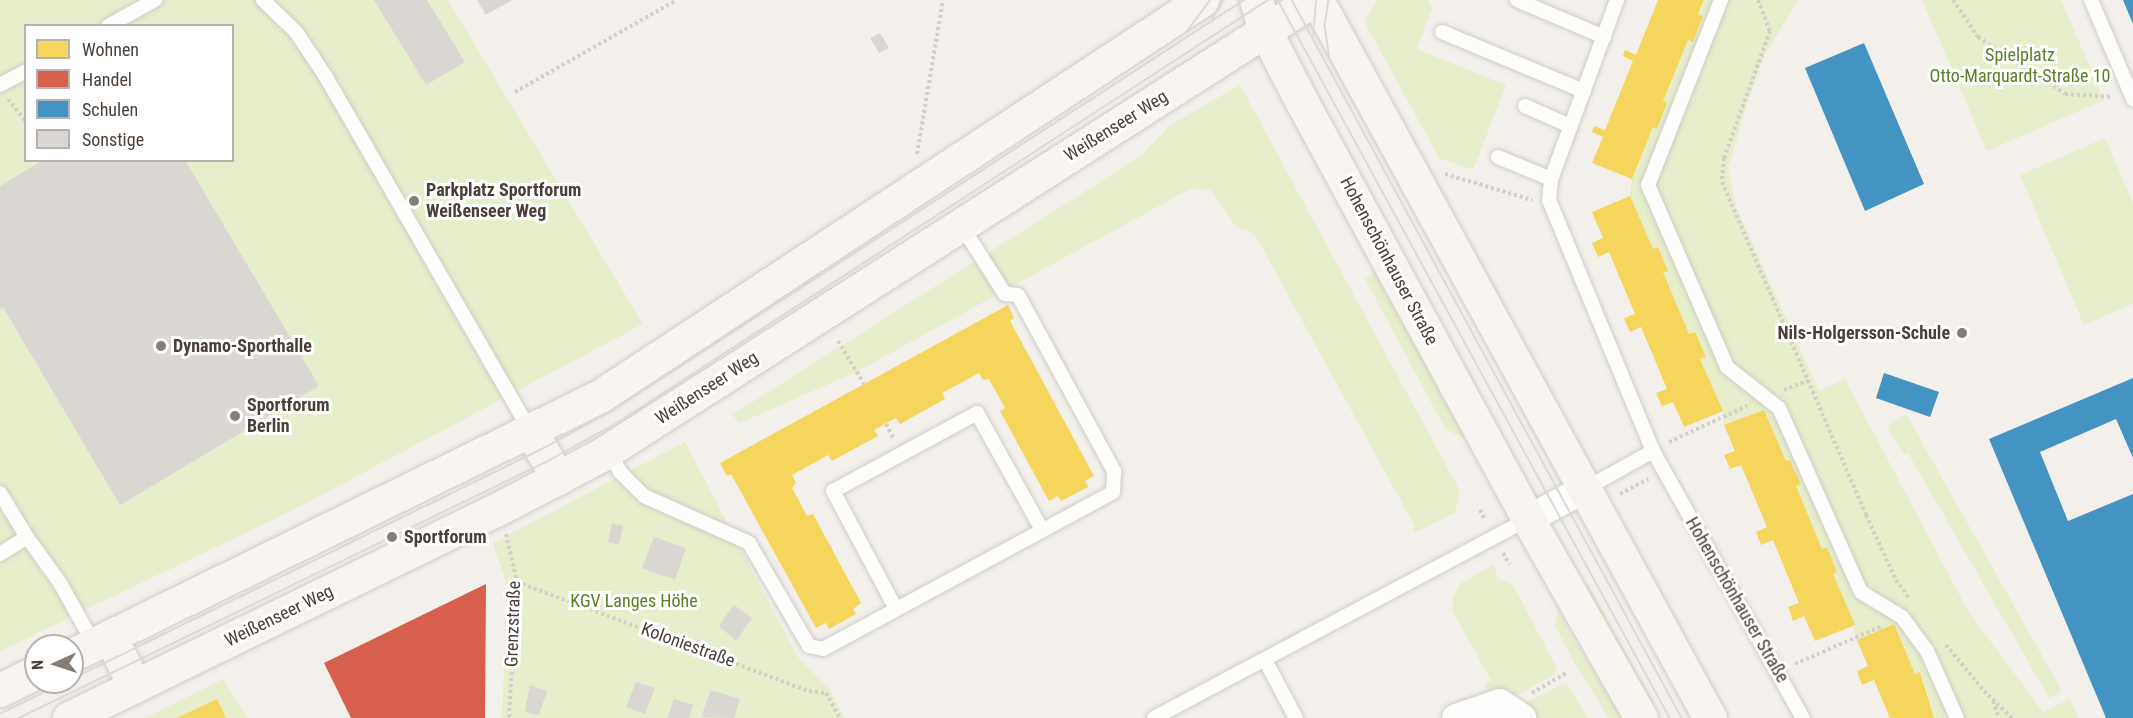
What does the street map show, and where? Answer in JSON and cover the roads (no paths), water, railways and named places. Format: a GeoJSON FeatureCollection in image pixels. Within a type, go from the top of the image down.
{"type":"FeatureCollection","features":[{"type":"Feature","properties":{"kind":"main road"},"geometry":{"type":"LineString","coordinates":[[135,686],[92,645],[600,396],[672,351],[1202,0]]}},
{"type":"Feature","properties":{"kind":"main road","name":"Hohenschönhauser Straße"},"geometry":{"type":"LineString","coordinates":[[1256,0],[1265,31],[1528,519],[1641,718]]}},
{"type":"Feature","properties":{"kind":"main road"},"geometry":{"type":"LineString","coordinates":[[1315,0],[1710,718]]}},
{"type":"Feature","properties":{"kind":"main road","name":"Weißenseer Weg"},"geometry":{"type":"LineString","coordinates":[[69,718],[558,478],[608,450],[1315,0]]}},
{"type":"Feature","properties":{"kind":"main road"},"geometry":{"type":"LineString","coordinates":[[530,430],[558,478]]}},
{"type":"Feature","properties":{"kind":"main road"},"geometry":{"type":"LineString","coordinates":[[0,690],[24,678]]}},
{"type":"Feature","properties":{"kind":"street"},"geometry":{"type":"LineString","coordinates":[[1528,519],[1585,489]]}},
{"type":"Feature","properties":{"kind":"street"},"geometry":{"type":"LineString","coordinates":[[1456,718],[1500,703],[1516,713]]}},
{"type":"Feature","properties":{"kind":"lane"},"geometry":{"type":"LineString","coordinates":[[112,24],[155,0]]}},
{"type":"Feature","properties":{"kind":"lane"},"geometry":{"type":"LineString","coordinates":[[262,0],[296,32],[320,67],[530,430]]}},
{"type":"Feature","properties":{"kind":"lane"},"geometry":{"type":"LineString","coordinates":[[1516,0],[1604,37]]}},
{"type":"Feature","properties":{"kind":"lane"},"geometry":{"type":"LineString","coordinates":[[1498,157],[1551,179],[1617,0]]}},
{"type":"Feature","properties":{"kind":"lane"},"geometry":{"type":"LineString","coordinates":[[1721,0],[1648,185],[1727,367],[1779,408],[1861,592],[1902,617],[1927,651],[1957,718]]}},
{"type":"Feature","properties":{"kind":"lane"},"geometry":{"type":"LineString","coordinates":[[2091,0],[2133,98]]}},
{"type":"Feature","properties":{"kind":"lane"},"geometry":{"type":"LineString","coordinates":[[1442,32],[1584,91]]}},
{"type":"Feature","properties":{"kind":"lane"},"geometry":{"type":"LineString","coordinates":[[3,90],[24,73]]}},
{"type":"Feature","properties":{"kind":"lane"},"geometry":{"type":"LineString","coordinates":[[1525,106],[1570,126]]}},
{"type":"Feature","properties":{"kind":"lane","name":"Hohenschönhauser Straße"},"geometry":{"type":"LineString","coordinates":[[1551,179],[1549,200],[1653,451],[1803,718]]}},
{"type":"Feature","properties":{"kind":"lane"},"geometry":{"type":"LineString","coordinates":[[608,450],[620,472],[644,496],[749,543],[809,646],[823,649],[1113,492],[1114,471],[1017,295],[1005,294],[961,225]]}},
{"type":"Feature","properties":{"kind":"lane"},"geometry":{"type":"LineString","coordinates":[[896,609],[833,491],[978,413],[1042,530]]}},
{"type":"Feature","properties":{"kind":"lane"},"geometry":{"type":"LineString","coordinates":[[1585,489],[1653,451]]}},
{"type":"Feature","properties":{"kind":"lane"},"geometry":{"type":"LineString","coordinates":[[0,493],[27,537],[60,583],[92,645]]}},
{"type":"Feature","properties":{"kind":"lane"},"geometry":{"type":"LineString","coordinates":[[1154,718],[1528,519]]}},
{"type":"Feature","properties":{"kind":"lane"},"geometry":{"type":"LineString","coordinates":[[0,554],[27,537]]}},
{"type":"Feature","properties":{"kind":"lane"},"geometry":{"type":"LineString","coordinates":[[1265,660],[1296,718]]}},
{"type":"Feature","properties":{"kind":"tram line"},"geometry":{"type":"LineString","coordinates":[[1187,31],[1210,0]]}},
{"type":"Feature","properties":{"kind":"tram line"},"geometry":{"type":"LineString","coordinates":[[1212,19],[1223,0]]}},
{"type":"Feature","properties":{"kind":"tram line"},"geometry":{"type":"LineString","coordinates":[[84,673],[542,449],[613,410],[1244,0]]}},
{"type":"Feature","properties":{"kind":"tram line"},"geometry":{"type":"LineString","coordinates":[[19,718],[548,461],[619,422],[1268,0]]}},
{"type":"Feature","properties":{"kind":"tram line"},"geometry":{"type":"LineString","coordinates":[[1278,0],[1670,718]]}},
{"type":"Feature","properties":{"kind":"tram line"},"geometry":{"type":"LineString","coordinates":[[1292,0],[1682,718]]}},
{"type":"Feature","properties":{"kind":"tram line"},"geometry":{"type":"LineString","coordinates":[[1313,36],[1316,0]]}},
{"type":"Feature","properties":{"kind":"tram line"},"geometry":{"type":"LineString","coordinates":[[1329,0],[1325,25],[1330,60]]}},
{"type":"Feature","properties":{"kind":"tram line"},"geometry":{"type":"LineString","coordinates":[[0,714],[41,694]]}},
{"type":"Feature","properties":{"kind":"place","name":"Parkplatz Sportforum Weißenseer Weg"},"geometry":{"type":"Point","coordinates":[414,201]}},
{"type":"Feature","properties":{"kind":"place","name":"Nils-Holgersson-Schule"},"geometry":{"type":"Point","coordinates":[1962,333]}},
{"type":"Feature","properties":{"kind":"place","name":"Dynamo-Sporthalle"},"geometry":{"type":"Point","coordinates":[161,346]}},
{"type":"Feature","properties":{"kind":"place","name":"Sportforum Berlin"},"geometry":{"type":"Point","coordinates":[235,416]}},
{"type":"Feature","properties":{"kind":"place","name":"Sportforum"},"geometry":{"type":"Point","coordinates":[392,537]}},
{"type":"Feature","properties":{"kind":"park label","name":"Spielplatz Otto-Marquardt-Straße 10"},"geometry":{"type":"Point","coordinates":[2020,66]}},
{"type":"Feature","properties":{"kind":"park label","name":"KGV Langes Höhe"},"geometry":{"type":"Point","coordinates":[634,601]}}]}
